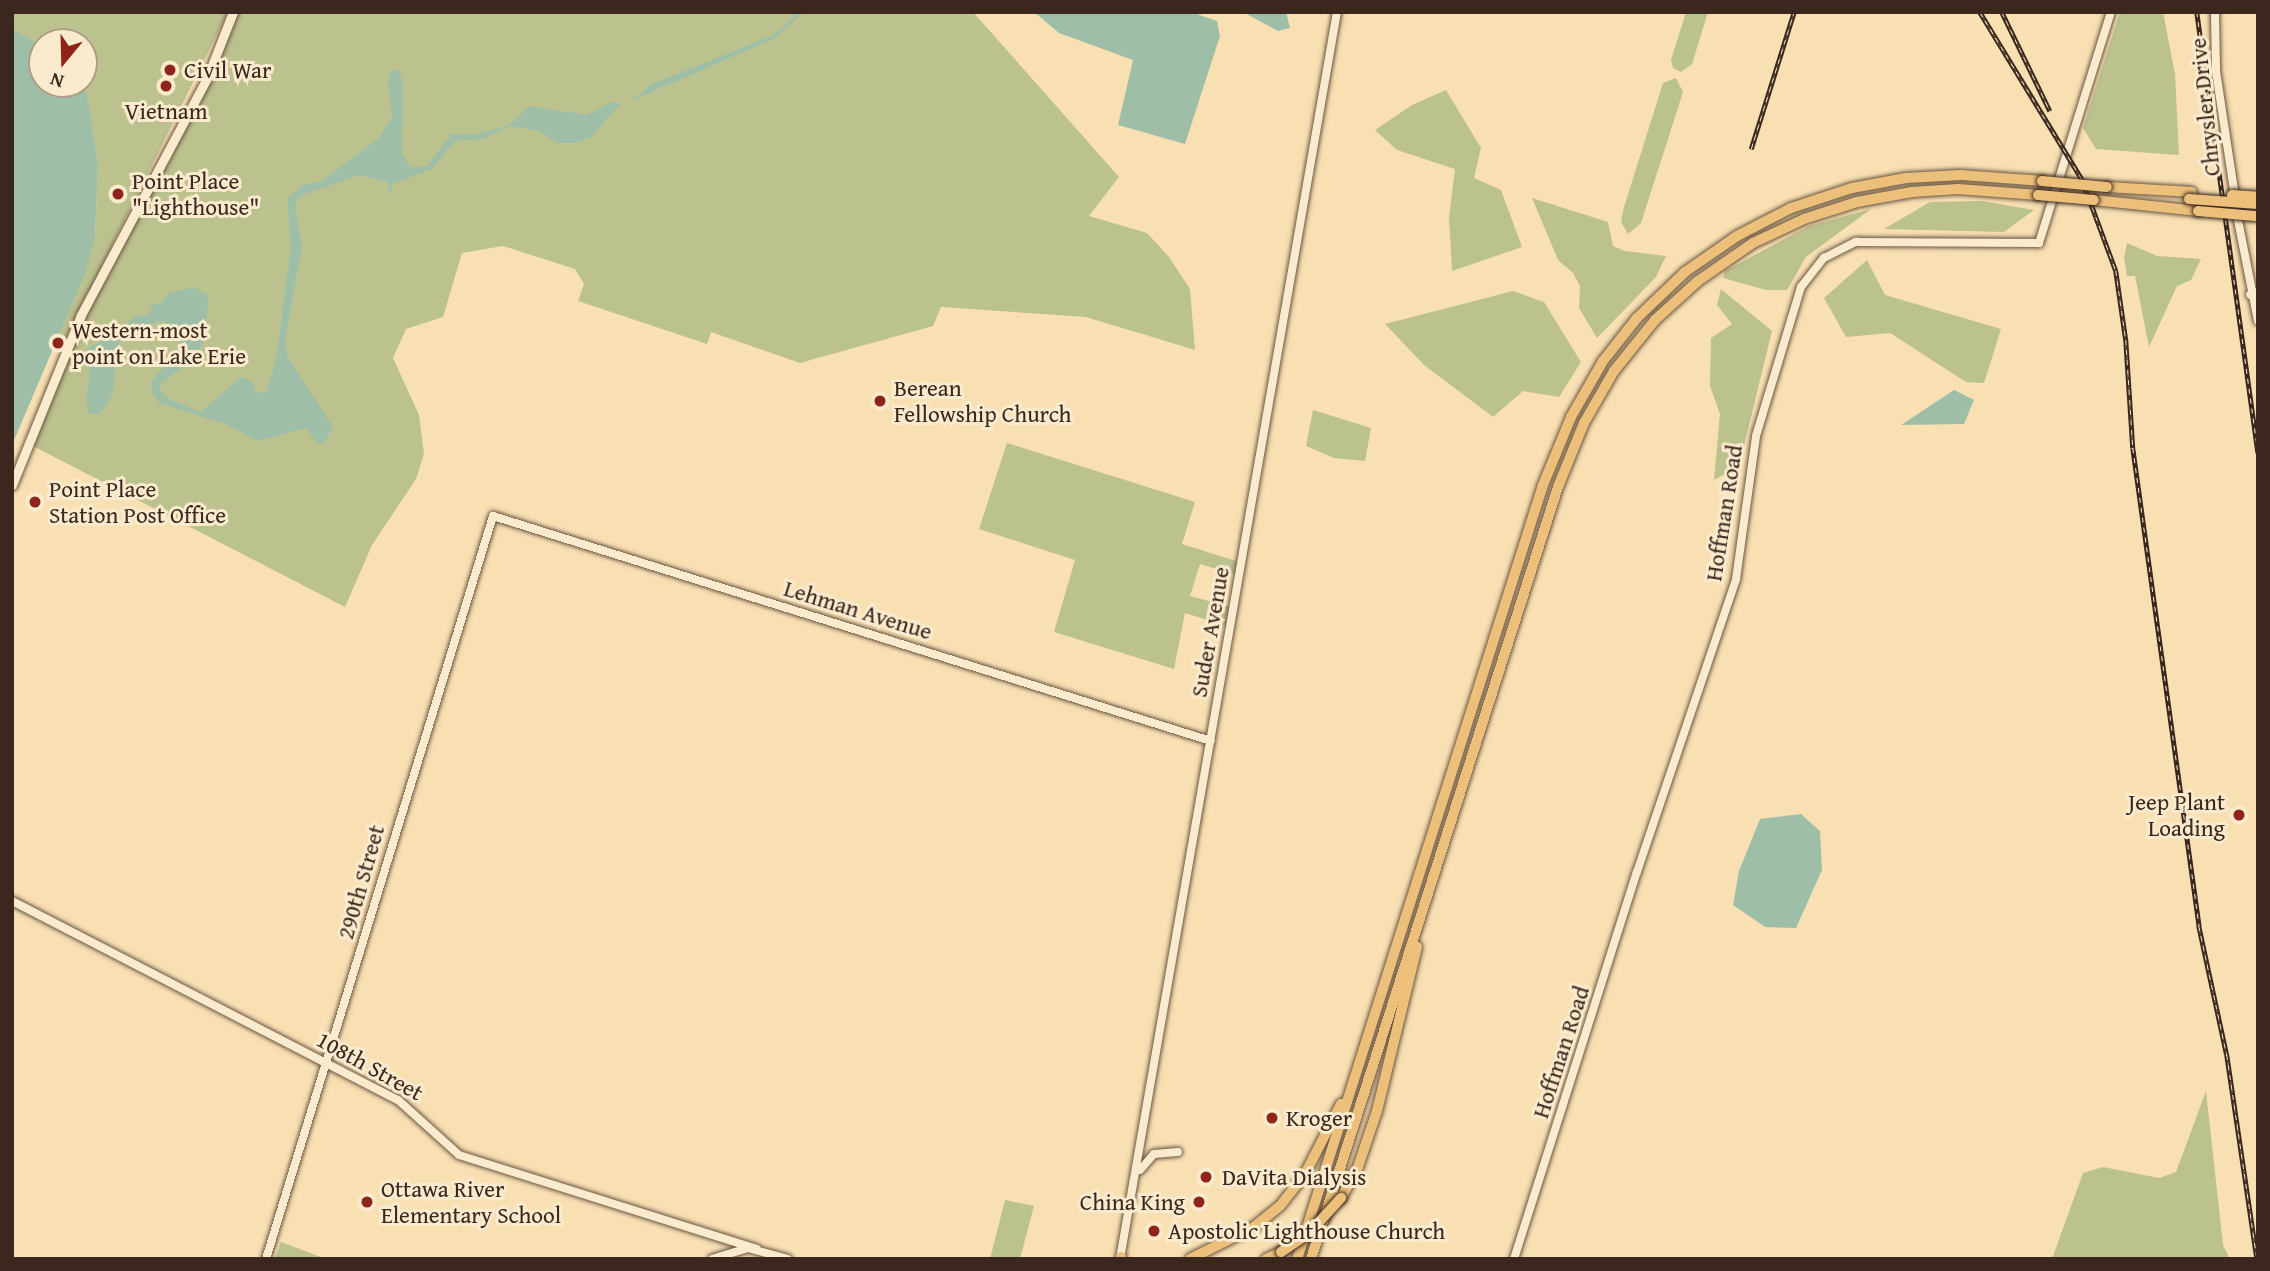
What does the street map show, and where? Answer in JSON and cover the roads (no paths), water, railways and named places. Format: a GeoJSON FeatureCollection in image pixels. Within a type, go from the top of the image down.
{"type":"FeatureCollection","features":[{"type":"Feature","properties":{"kind":"highway"},"geometry":{"type":"LineString","coordinates":[[1297,1259],[1559,442],[1583,392],[1614,346],[1690,268],[1749,229],[1834,193],[1897,179],[1961,175],[2191,195],[2258,204]]}},
{"type":"Feature","properties":{"kind":"highway"},"geometry":{"type":"LineString","coordinates":[[1311,1259],[1572,448],[1619,363],[1682,294],[1742,250],[1812,216],[1884,196],[1958,189],[2256,217]]}},
{"type":"Feature","properties":{"kind":"highway"},"geometry":{"type":"LineString","coordinates":[[2191,195],[2258,197]]}},
{"type":"Feature","properties":{"kind":"highway"},"geometry":{"type":"LineString","coordinates":[[1266,1259],[1308,1234],[1341,1198],[1358,1167],[1377,1111],[1432,878]]}},
{"type":"Feature","properties":{"kind":"highway"},"geometry":{"type":"LineString","coordinates":[[1190,1259],[1254,1227],[1285,1200],[1310,1167],[1354,1080]]}},
{"type":"Feature","properties":{"kind":"main road"},"geometry":{"type":"LineString","coordinates":[[12,485],[85,306],[207,78],[233,12]]}},
{"type":"Feature","properties":{"kind":"street","name":"Suder Avenue"},"geometry":{"type":"LineString","coordinates":[[1121,1258],[1337,12]]}},
{"type":"Feature","properties":{"kind":"street","name":"Hoffman Road"},"geometry":{"type":"LineString","coordinates":[[1514,1259],[1736,579],[1756,436],[1801,287],[1824,258],[1856,242],[2039,243],[2111,12]]}},
{"type":"Feature","properties":{"kind":"street","name":"Chrysler Drive"},"geometry":{"type":"LineString","coordinates":[[2216,12],[2216,71],[2258,321]]}},
{"type":"Feature","properties":{"kind":"street","name":"Lehman Avenue"},"geometry":{"type":"LineString","coordinates":[[493,516],[1211,741]]}},
{"type":"Feature","properties":{"kind":"street","name":"290th Street"},"geometry":{"type":"LineString","coordinates":[[266,1259],[328,1064],[493,516]]}},
{"type":"Feature","properties":{"kind":"street","name":"108th Street"},"geometry":{"type":"LineString","coordinates":[[12,901],[411,1108],[459,1154],[733,1247]]}},
{"type":"Feature","properties":{"kind":"street"},"geometry":{"type":"LineString","coordinates":[[1135,1179],[1150,1156],[1178,1152]]}},
{"type":"Feature","properties":{"kind":"street"},"geometry":{"type":"LineString","coordinates":[[712,1259],[733,1247],[757,1249],[788,1259]]}},
{"type":"Feature","properties":{"kind":"railway"},"geometry":{"type":"LineString","coordinates":[[1751,149],[1794,12]]}},
{"type":"Feature","properties":{"kind":"railway"},"geometry":{"type":"LineString","coordinates":[[1980,12],[2082,179],[2116,271],[2126,340],[2133,448],[2199,926],[2227,1055],[2257,1259]]}},
{"type":"Feature","properties":{"kind":"railway"},"geometry":{"type":"LineString","coordinates":[[2002,12],[2050,111]]}},
{"type":"Feature","properties":{"kind":"railway"},"geometry":{"type":"LineString","coordinates":[[2197,12],[2258,453]]}},
{"type":"Feature","properties":{"kind":"place","name":"Civil War"},"geometry":{"type":"Point","coordinates":[170,70]}},
{"type":"Feature","properties":{"kind":"place","name":"Vietnam"},"geometry":{"type":"Point","coordinates":[166,86]}},
{"type":"Feature","properties":{"kind":"place","name":"Point Place \"Lighthouse\""},"geometry":{"type":"Point","coordinates":[118,194]}},
{"type":"Feature","properties":{"kind":"place","name":"Western-most point on Lake Erie"},"geometry":{"type":"Point","coordinates":[58,343]}},
{"type":"Feature","properties":{"kind":"place","name":"Berean Fellowship Church"},"geometry":{"type":"Point","coordinates":[880,401]}},
{"type":"Feature","properties":{"kind":"place","name":"Point Place Station Post Office"},"geometry":{"type":"Point","coordinates":[35,502]}},
{"type":"Feature","properties":{"kind":"place","name":"Jeep Plant Loading"},"geometry":{"type":"Point","coordinates":[2239,815]}},
{"type":"Feature","properties":{"kind":"place","name":"Kroger"},"geometry":{"type":"Point","coordinates":[1272,1118]}},
{"type":"Feature","properties":{"kind":"place","name":"DaVita Dialysis"},"geometry":{"type":"Point","coordinates":[1206,1177]}},
{"type":"Feature","properties":{"kind":"place","name":"Ottawa River Elementary School"},"geometry":{"type":"Point","coordinates":[367,1202]}},
{"type":"Feature","properties":{"kind":"place","name":"China King"},"geometry":{"type":"Point","coordinates":[1199,1202]}},
{"type":"Feature","properties":{"kind":"place","name":"Apostolic Lighthouse Church"},"geometry":{"type":"Point","coordinates":[1154,1231]}}]}
